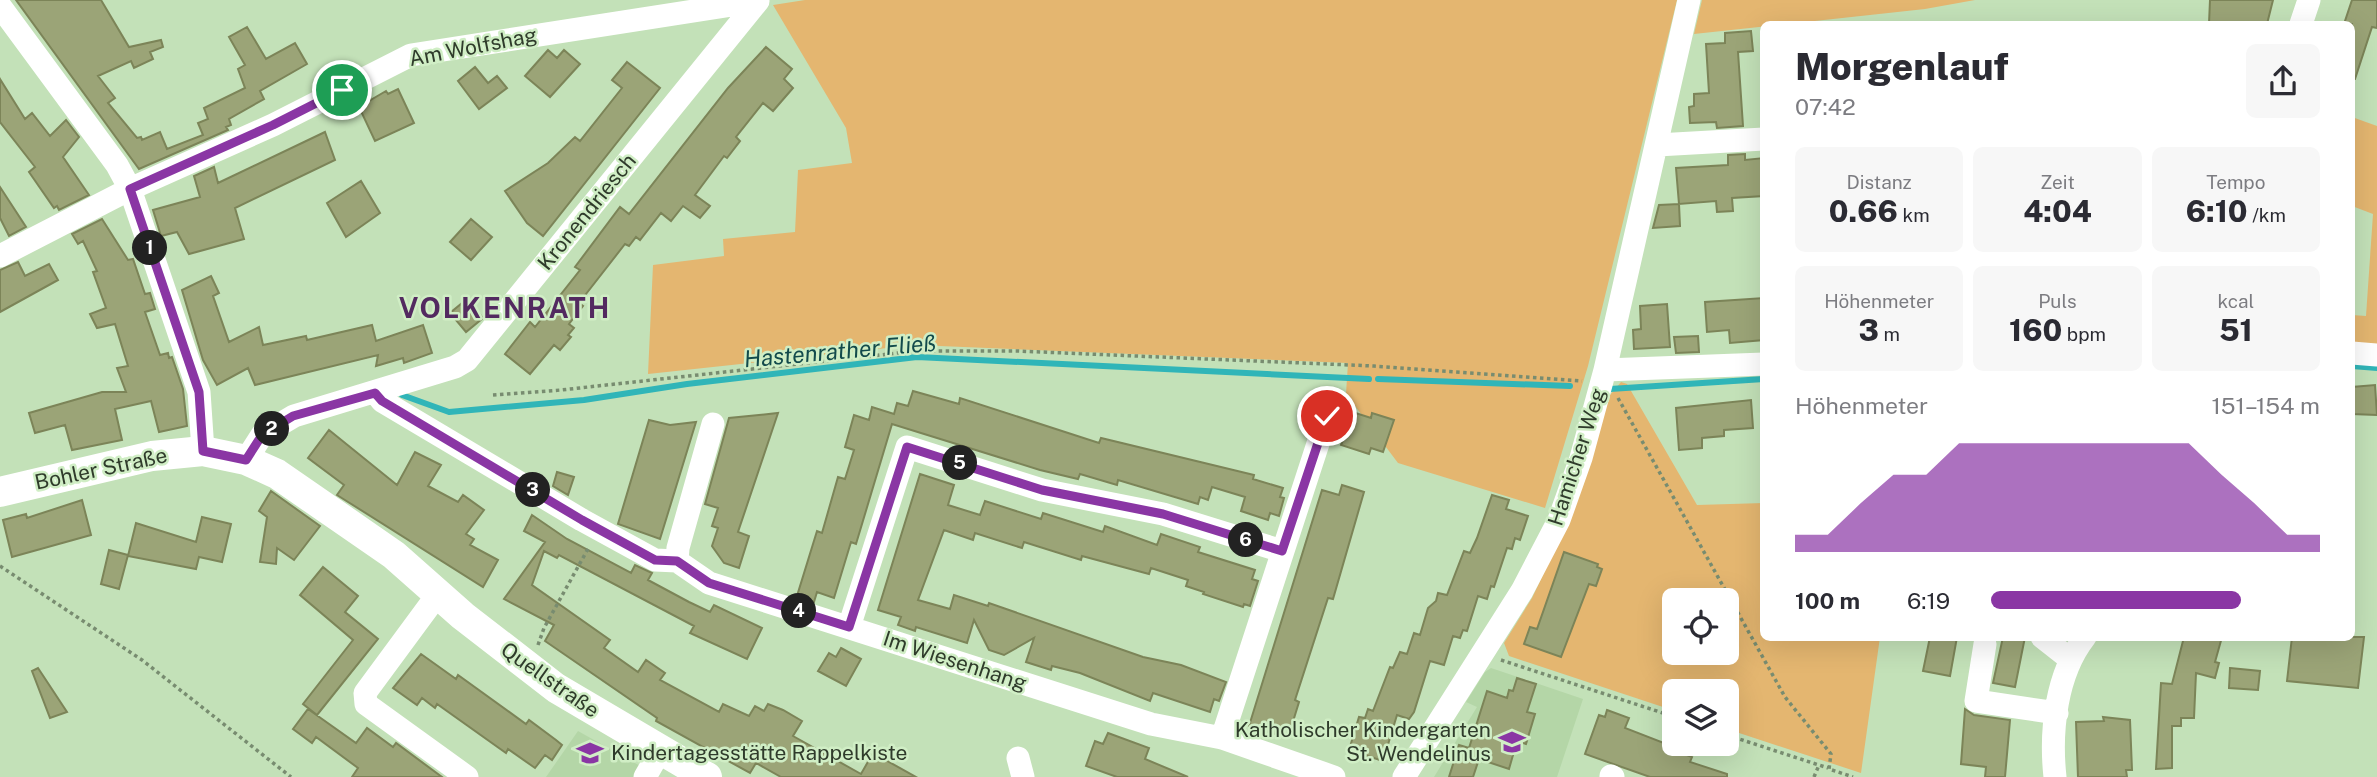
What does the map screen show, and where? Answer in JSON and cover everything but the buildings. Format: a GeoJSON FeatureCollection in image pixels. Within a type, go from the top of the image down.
{"type":"FeatureCollection","features":[{"type":"Feature","properties":{"kind":"main road","name":"Quellstraße"},"geometry":{"type":"LineString","coordinates":[[203,451],[246,460],[277,474],[394,555],[438,594],[556,688],[707,777]]}},
{"type":"Feature","properties":{"kind":"main road","name":"Bohler Straße"},"geometry":{"type":"LineString","coordinates":[[0,492],[102,465],[203,451]]}},
{"type":"Feature","properties":{"kind":"street","name":"Hamicher Weg"},"geometry":{"type":"LineString","coordinates":[[1404,777],[1522,592],[1559,520],[1581,458],[1603,376],[1689,0]]}},
{"type":"Feature","properties":{"kind":"street"},"geometry":{"type":"LineString","coordinates":[[2302,21],[2309,0]]}},
{"type":"Feature","properties":{"kind":"street","name":"Am Wolfshag"},"geometry":{"type":"LineString","coordinates":[[0,256],[130,189],[273,125],[411,55],[758,1]]}},
{"type":"Feature","properties":{"kind":"street","name":"Kronendriesch"},"geometry":{"type":"LineString","coordinates":[[246,460],[262,435],[293,416],[375,393],[467,360],[758,1]]}},
{"type":"Feature","properties":{"kind":"street"},"geometry":{"type":"LineString","coordinates":[[0,6],[117,165],[130,189],[199,392],[203,451]]}},
{"type":"Feature","properties":{"kind":"street"},"geometry":{"type":"LineString","coordinates":[[1657,145],[1760,139]]}},
{"type":"Feature","properties":{"kind":"street"},"geometry":{"type":"LineString","coordinates":[[2355,353],[2377,355]]}},
{"type":"Feature","properties":{"kind":"street"},"geometry":{"type":"LineString","coordinates":[[1603,376],[1760,364]]}},
{"type":"Feature","properties":{"kind":"street"},"geometry":{"type":"LineString","coordinates":[[375,393],[382,401],[599,530],[655,560],[677,561],[678,548],[713,424]]}},
{"type":"Feature","properties":{"kind":"street"},"geometry":{"type":"LineString","coordinates":[[1222,738],[1327,416]]}},
{"type":"Feature","properties":{"kind":"street"},"geometry":{"type":"LineString","coordinates":[[849,627],[907,447],[1042,490],[1163,514],[1282,551]]}},
{"type":"Feature","properties":{"kind":"street","name":"Im Wiesenhang"},"geometry":{"type":"LineString","coordinates":[[677,561],[709,583],[1151,724],[1222,738],[1334,777]]}},
{"type":"Feature","properties":{"kind":"street"},"geometry":{"type":"LineString","coordinates":[[438,594],[365,693],[366,704],[467,777]]}},
{"type":"Feature","properties":{"kind":"street"},"geometry":{"type":"LineString","coordinates":[[2047,641],[2070,659]]}},
{"type":"Feature","properties":{"kind":"street"},"geometry":{"type":"LineString","coordinates":[[2055,777],[2060,686],[2070,659],[2082,641]]}},
{"type":"Feature","properties":{"kind":"street"},"geometry":{"type":"LineString","coordinates":[[1985,643],[1976,701],[2057,713]]}},
{"type":"Feature","properties":{"kind":"street"},"geometry":{"type":"LineString","coordinates":[[645,777],[660,751]]}},
{"type":"Feature","properties":{"kind":"path"},"geometry":{"type":"LineString","coordinates":[[493,394],[561,390],[916,351],[1017,351],[1603,376],[1618,398],[1785,697],[1831,754],[1829,769]]}},
{"type":"Feature","properties":{"kind":"path"},"geometry":{"type":"LineString","coordinates":[[531,670],[541,658],[537,647],[544,628],[599,530]]}},
{"type":"Feature","properties":{"kind":"path"},"geometry":{"type":"LineString","coordinates":[[0,566],[142,660],[291,777]]}},
{"type":"Feature","properties":{"kind":"path"},"geometry":{"type":"LineString","coordinates":[[1482,653],[1662,713]]}},
{"type":"Feature","properties":{"kind":"path"},"geometry":{"type":"LineString","coordinates":[[1739,739],[1853,777]]}},
{"type":"Feature","properties":{"kind":"path"},"geometry":{"type":"LineString","coordinates":[[1814,777],[1819,765]]}},
{"type":"Feature","properties":{"kind":"shaded area"},"geometry":{"type":"Polygon","coordinates":[[[805,0],[1677,0],[1588,366],[1545,508],[1398,463],[1346,394],[1348,363],[915,345],[648,374],[653,265],[724,256],[723,239],[795,232],[798,170],[852,163],[846,128],[773,5],[805,0]]]}},
{"type":"Feature","properties":{"kind":"shaded area"},"geometry":{"type":"Polygon","coordinates":[[[1702,0],[1975,0],[1925,9],[1814,21],[1760,21],[1760,27],[1694,34],[1702,0]]]}},
{"type":"Feature","properties":{"kind":"shaded area"},"geometry":{"type":"Polygon","coordinates":[[[2355,118],[2377,126],[2377,346],[2355,344],[2355,315],[2366,316],[2373,214],[2355,207],[2355,118]]]}},
{"type":"Feature","properties":{"kind":"shaded area"},"geometry":{"type":"Polygon","coordinates":[[[1621,382],[1627,384],[1697,505],[1760,503],[1760,641],[1879,641],[1861,773],[1739,733],[1739,679],[1662,679],[1662,707],[1509,656],[1504,643],[1532,598],[1567,524],[1610,395],[1621,382]]]}},
{"type":"Feature","properties":{"kind":"shaded area","name":"Katholischer Kindergarten St. Wendelinus"},"geometry":{"type":"Polygon","coordinates":[[[1491,668],[1583,699],[1557,777],[1434,777],[1477,707],[1466,702],[1485,672],[1491,668]]]}},
{"type":"Feature","properties":{"kind":"shaded area","name":"Kindertagesstätte Rappelkiste"},"geometry":{"type":"Polygon","coordinates":[[[578,731],[658,776],[546,777],[578,731]]]}},
{"type":"Feature","properties":{"kind":"waterway","name":"Hastenrather Fließ"},"geometry":{"type":"LineString","coordinates":[[402,395],[449,412],[584,400],[687,384],[917,357],[1369,379]]}},
{"type":"Feature","properties":{"kind":"waterway","name":"Hastenrather Fließ"},"geometry":{"type":"LineString","coordinates":[[2355,366],[2377,368]]}},
{"type":"Feature","properties":{"kind":"waterway","name":"Hastenrather Fließ"},"geometry":{"type":"LineString","coordinates":[[1378,379],[1570,386]]}},
{"type":"Feature","properties":{"kind":"waterway","name":"Hastenrather Fließ"},"geometry":{"type":"LineString","coordinates":[[1610,389],[1760,379]]}},
{"type":"Feature","properties":{"kind":"place","name":"Katholischer Kindergarten St. Wendelinus"},"geometry":{"type":"Point","coordinates":[1512,742]}},
{"type":"Feature","properties":{"kind":"place","name":"Kindertagesstätte Rappelkiste"},"geometry":{"type":"Point","coordinates":[590,753]}},
{"type":"Feature","properties":{"kind":"district","name":"VOLKENRATH"},"geometry":{"type":"Point","coordinates":[505,308]}},
{"type":"Feature","properties":{"kind":"route"},"geometry":{"type":"LineString","coordinates":[[342,90],[273,125],[130,189],[199,392],[203,451],[246,460],[262,435],[293,416],[354,396],[375,393],[382,401],[582,520],[655,560],[677,561],[709,583],[849,627],[907,447],[1042,490],[1163,514],[1282,551],[1327,416]]}}]}
